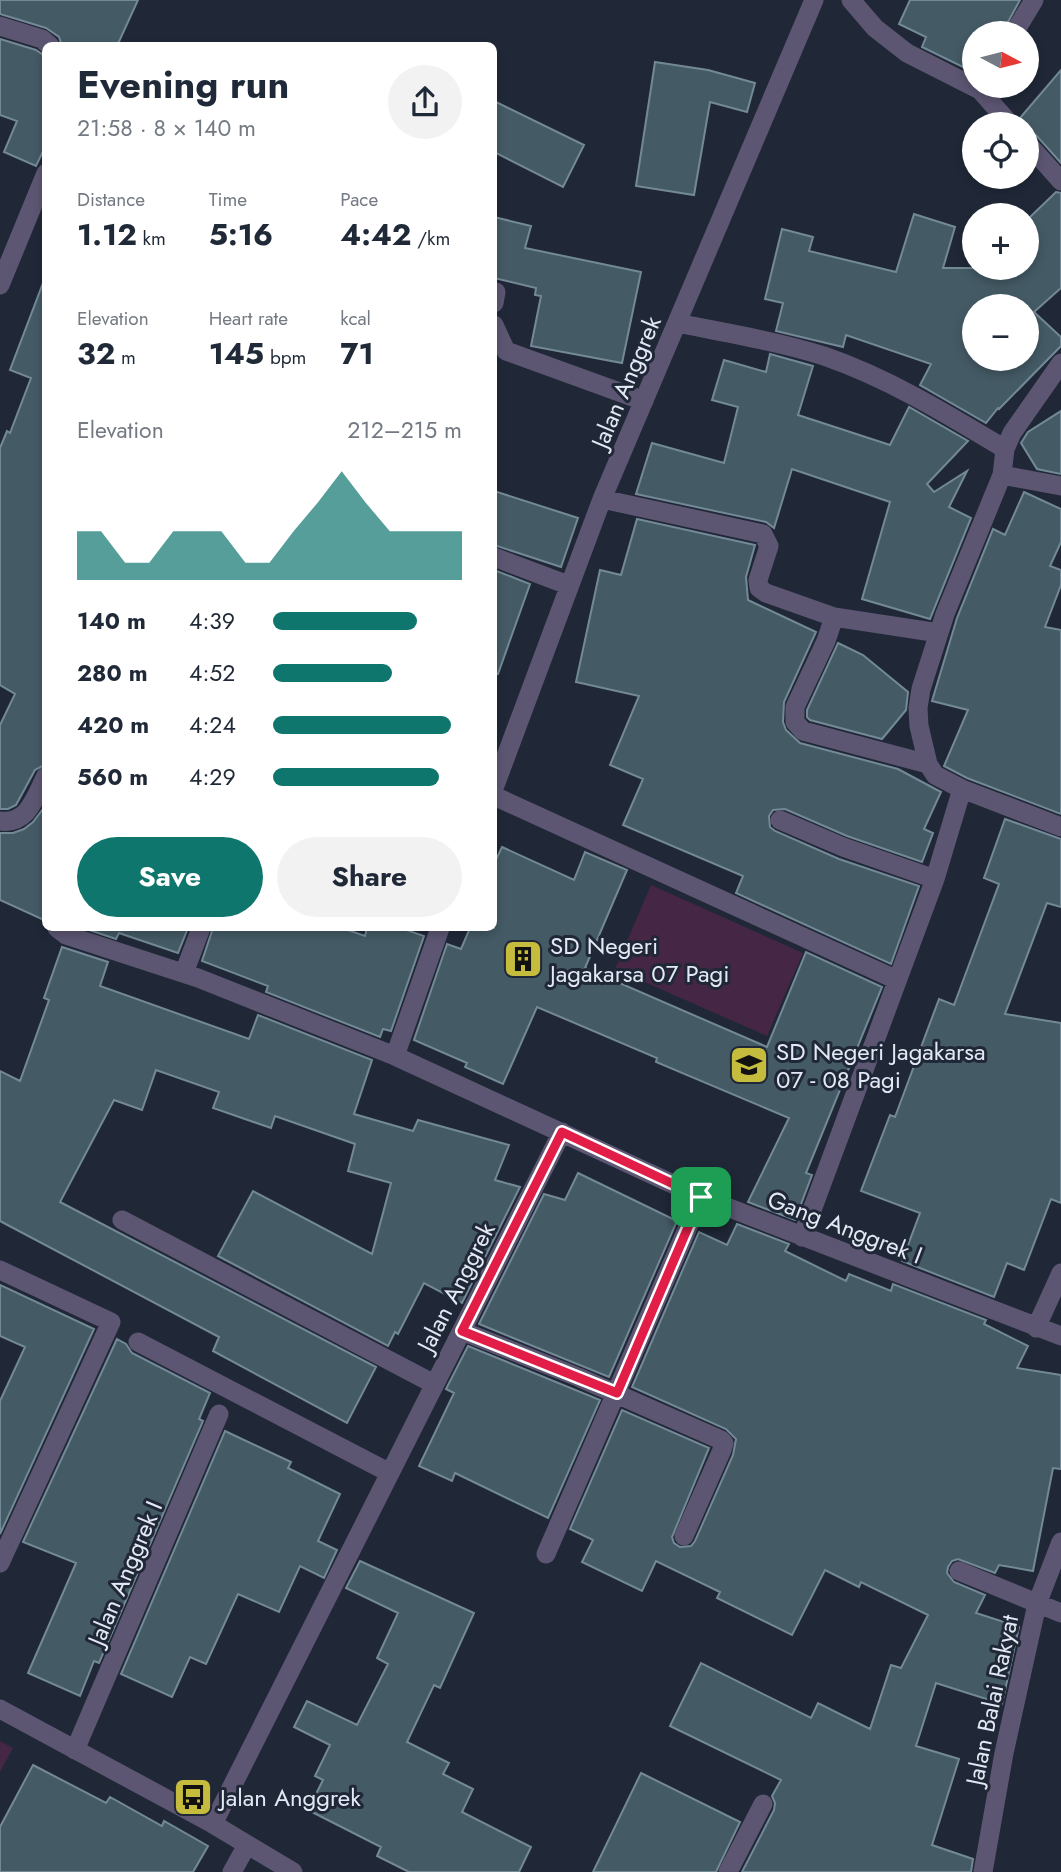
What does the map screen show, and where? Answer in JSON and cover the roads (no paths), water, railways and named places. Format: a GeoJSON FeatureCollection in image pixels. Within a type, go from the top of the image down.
{"type":"FeatureCollection","features":[{"type":"Feature","properties":{"kind":"street","name":"Jalan Anggrek"},"geometry":{"type":"LineString","coordinates":[[497,780],[602,499],[814,0]]}},
{"type":"Feature","properties":{"kind":"street"},"geometry":{"type":"LineString","coordinates":[[851,0],[875,28],[907,52],[962,79]]}},
{"type":"Feature","properties":{"kind":"street"},"geometry":{"type":"LineString","coordinates":[[1021,21],[1034,0]]}},
{"type":"Feature","properties":{"kind":"street"},"geometry":{"type":"LineString","coordinates":[[0,26],[45,42]]}},
{"type":"Feature","properties":{"kind":"street"},"geometry":{"type":"LineString","coordinates":[[989,98],[1000,112]]}},
{"type":"Feature","properties":{"kind":"street"},"geometry":{"type":"LineString","coordinates":[[1039,156],[1061,181]]}},
{"type":"Feature","properties":{"kind":"street"},"geometry":{"type":"LineString","coordinates":[[0,285],[42,183]]}},
{"type":"Feature","properties":{"kind":"street"},"geometry":{"type":"LineString","coordinates":[[677,323],[772,342],[825,357],[900,388],[1005,449]]}},
{"type":"Feature","properties":{"kind":"street"},"geometry":{"type":"LineString","coordinates":[[497,332],[506,351],[644,401]]}},
{"type":"Feature","properties":{"kind":"street"},"geometry":{"type":"LineString","coordinates":[[1061,363],[1012,433],[1005,449],[1002,475],[939,633],[921,689],[918,708],[919,726],[928,764],[935,775],[962,789],[1061,827]]}},
{"type":"Feature","properties":{"kind":"street"},"geometry":{"type":"LineString","coordinates":[[1002,475],[1061,486]]}},
{"type":"Feature","properties":{"kind":"street"},"geometry":{"type":"LineString","coordinates":[[602,499],[763,534],[769,546],[758,580],[760,589],[766,593],[834,617],[939,633]]}},
{"type":"Feature","properties":{"kind":"street"},"geometry":{"type":"LineString","coordinates":[[497,558],[568,585]]}},
{"type":"Feature","properties":{"kind":"street"},"geometry":{"type":"LineString","coordinates":[[834,617],[826,641],[795,707],[795,722],[803,731],[928,764]]}},
{"type":"Feature","properties":{"kind":"street"},"geometry":{"type":"LineString","coordinates":[[802,1237],[935,879],[962,789]]}},
{"type":"Feature","properties":{"kind":"street"},"geometry":{"type":"LineString","coordinates":[[0,821],[19,819],[41,796]]}},
{"type":"Feature","properties":{"kind":"street"},"geometry":{"type":"LineString","coordinates":[[497,797],[897,980]]}},
{"type":"Feature","properties":{"kind":"street"},"geometry":{"type":"LineString","coordinates":[[780,820],[862,854],[935,879]]}},
{"type":"Feature","properties":{"kind":"street"},"geometry":{"type":"LineString","coordinates":[[61,931],[66,935],[184,973],[395,1056],[562,1132]]}},
{"type":"Feature","properties":{"kind":"street"},"geometry":{"type":"LineString","coordinates":[[184,973],[200,931]]}},
{"type":"Feature","properties":{"kind":"street"},"geometry":{"type":"LineString","coordinates":[[395,1056],[439,931]]}},
{"type":"Feature","properties":{"kind":"street","name":"Jalan Anggrek"},"geometry":{"type":"LineString","coordinates":[[213,1824],[562,1132]]}},
{"type":"Feature","properties":{"kind":"street","name":"Gang Anggrek I"},"geometry":{"type":"LineString","coordinates":[[562,1132],[701,1197],[1061,1336]]}},
{"type":"Feature","properties":{"kind":"street"},"geometry":{"type":"LineString","coordinates":[[546,1554],[701,1197]]}},
{"type":"Feature","properties":{"kind":"street"},"geometry":{"type":"LineString","coordinates":[[122,1220],[434,1384]]}},
{"type":"Feature","properties":{"kind":"street"},"geometry":{"type":"LineString","coordinates":[[0,1270],[111,1322],[0,1563]]}},
{"type":"Feature","properties":{"kind":"street"},"geometry":{"type":"LineString","coordinates":[[1037,1328],[1061,1273]]}},
{"type":"Feature","properties":{"kind":"street"},"geometry":{"type":"LineString","coordinates":[[462,1331],[617,1393],[722,1440],[684,1536]]}},
{"type":"Feature","properties":{"kind":"street"},"geometry":{"type":"LineString","coordinates":[[138,1342],[390,1473]]}},
{"type":"Feature","properties":{"kind":"street","name":"Jalan Anggrek I"},"geometry":{"type":"LineString","coordinates":[[75,1750],[219,1415]]}},
{"type":"Feature","properties":{"kind":"street","name":"Jalan Balai Rakyat"},"geometry":{"type":"LineString","coordinates":[[983,1872],[1004,1753],[1037,1604],[1061,1542]]}},
{"type":"Feature","properties":{"kind":"street"},"geometry":{"type":"LineString","coordinates":[[959,1571],[1061,1613]]}},
{"type":"Feature","properties":{"kind":"street"},"geometry":{"type":"LineString","coordinates":[[0,1709],[213,1824],[293,1872]]}},
{"type":"Feature","properties":{"kind":"street"},"geometry":{"type":"LineString","coordinates":[[728,1872],[763,1804]]}},
{"type":"Feature","properties":{"kind":"street"},"geometry":{"type":"LineString","coordinates":[[232,1872],[247,1845]]}},
{"type":"Feature","properties":{"kind":"place","name":"SD Negeri Jagakarsa 07 Pagi"},"geometry":{"type":"Point","coordinates":[523,959]}},
{"type":"Feature","properties":{"kind":"place","name":"SD Negeri Jagakarsa 07 - 08 Pagi"},"geometry":{"type":"Point","coordinates":[749,1065]}},
{"type":"Feature","properties":{"kind":"place","name":"Jalan Anggrek"},"geometry":{"type":"Point","coordinates":[193,1797]}}]}
